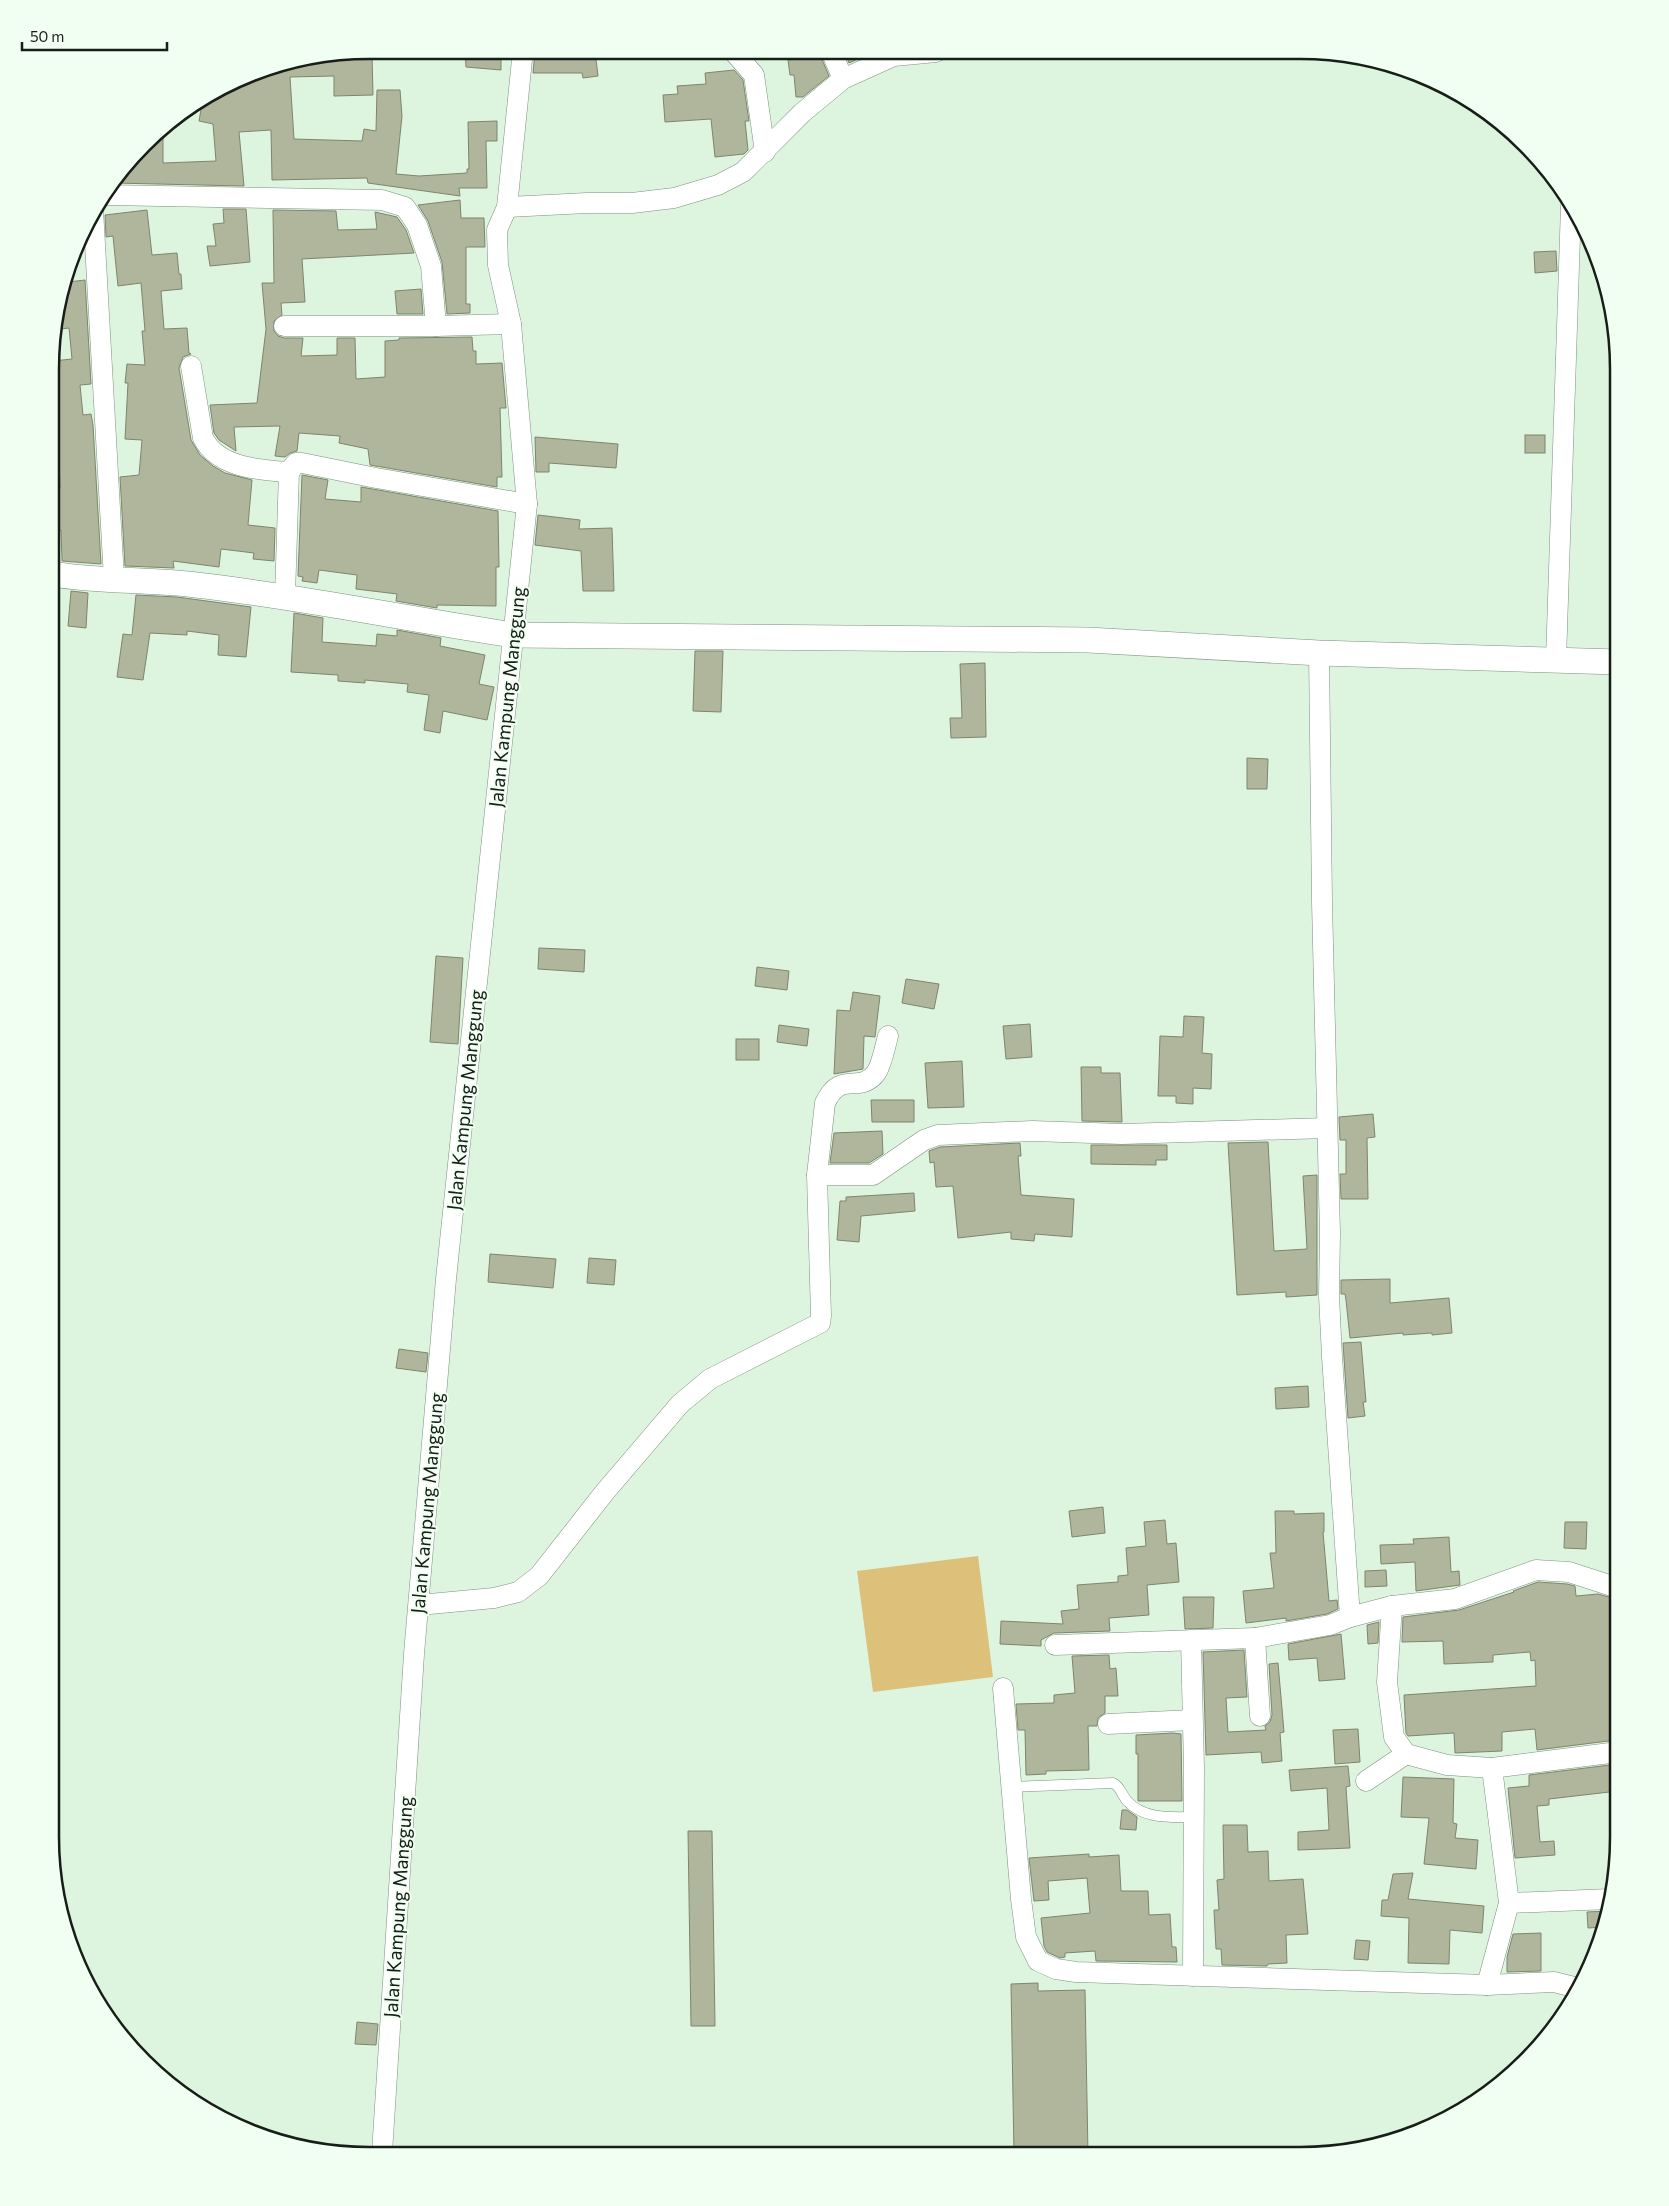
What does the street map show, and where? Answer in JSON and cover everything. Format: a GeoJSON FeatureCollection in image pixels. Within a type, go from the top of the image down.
{"type":"FeatureCollection","features":[{"type":"Feature","properties":{"kind":"street","name":"Jalan Kampung Manggung"},"geometry":{"type":"LineString","coordinates":[[382,2147],[414,1654],[446,1279],[527,504],[512,324],[498,256],[497,230],[507,207],[522,59]]}},
{"type":"Feature","properties":{"kind":"street"},"geometry":{"type":"LineString","coordinates":[[740,59],[754,75],[765,152]]}},
{"type":"Feature","properties":{"kind":"street"},"geometry":{"type":"LineString","coordinates":[[834,59],[843,79]]}},
{"type":"Feature","properties":{"kind":"street"},"geometry":{"type":"LineString","coordinates":[[507,207],[632,203],[674,198],[718,185],[743,172],[802,113],[843,79],[887,59]]}},
{"type":"Feature","properties":{"kind":"street"},"geometry":{"type":"LineString","coordinates":[[113,194],[382,200],[405,207],[417,225],[431,266],[436,326]]}},
{"type":"Feature","properties":{"kind":"street"},"geometry":{"type":"LineString","coordinates":[[1556,660],[1572,219]]}},
{"type":"Feature","properties":{"kind":"street"},"geometry":{"type":"LineString","coordinates":[[93,228],[114,579]]}},
{"type":"Feature","properties":{"kind":"street"},"geometry":{"type":"LineString","coordinates":[[284,326],[512,324]]}},
{"type":"Feature","properties":{"kind":"street"},"geometry":{"type":"LineString","coordinates":[[191,366],[203,438],[206,444],[220,456],[238,464],[258,469],[289,472]]}},
{"type":"Feature","properties":{"kind":"street"},"geometry":{"type":"LineString","coordinates":[[285,596],[289,472],[293,465],[302,462],[376,478],[527,504]]}},
{"type":"Feature","properties":{"kind":"street"},"geometry":{"type":"LineString","coordinates":[[59,575],[193,584],[285,596],[424,621],[513,634],[1088,640],[1319,653],[1610,662]]}},
{"type":"Feature","properties":{"kind":"street"},"geometry":{"type":"LineString","coordinates":[[1319,653],[1332,1357],[1350,1617]]}},
{"type":"Feature","properties":{"kind":"street"},"geometry":{"type":"LineString","coordinates":[[419,1605],[494,1598],[518,1592],[539,1576],[604,1494],[680,1404],[710,1379],[820,1323],[817,1175],[825,1102],[830,1092],[837,1085],[863,1082],[871,1078],[876,1072],[888,1036]]}},
{"type":"Feature","properties":{"kind":"street"},"geometry":{"type":"LineString","coordinates":[[817,1175],[873,1175],[924,1140],[938,1135],[1032,1131],[1122,1134],[1327,1128]]}},
{"type":"Feature","properties":{"kind":"street"},"geometry":{"type":"LineString","coordinates":[[1055,1645],[1255,1638],[1330,1624],[1392,1606],[1455,1599],[1536,1570],[1570,1572],[1610,1585]]}},
{"type":"Feature","properties":{"kind":"street"},"geometry":{"type":"LineString","coordinates":[[1392,1606],[1386,1682],[1394,1737],[1406,1754],[1447,1765],[1492,1768],[1610,1753]]}},
{"type":"Feature","properties":{"kind":"street"},"geometry":{"type":"LineString","coordinates":[[1255,1638],[1260,1716]]}},
{"type":"Feature","properties":{"kind":"street"},"geometry":{"type":"LineString","coordinates":[[1191,1640],[1194,1817],[1193,1976]]}},
{"type":"Feature","properties":{"kind":"street"},"geometry":{"type":"LineString","coordinates":[[1003,1688],[1026,1937],[1038,1961],[1056,1969],[1076,1972],[1486,1985],[1554,1982],[1572,1986]]}},
{"type":"Feature","properties":{"kind":"street"},"geometry":{"type":"LineString","coordinates":[[1108,1724],[1192,1720]]}},
{"type":"Feature","properties":{"kind":"street"},"geometry":{"type":"LineString","coordinates":[[1366,1781],[1406,1754]]}},
{"type":"Feature","properties":{"kind":"street"},"geometry":{"type":"LineString","coordinates":[[1486,1985],[1510,1903],[1492,1768]]}},
{"type":"Feature","properties":{"kind":"street"},"geometry":{"type":"LineString","coordinates":[[1510,1903],[1604,1899]]}},
{"type":"Feature","properties":{"kind":"lane"},"geometry":{"type":"LineString","coordinates":[[1012,1787],[1113,1783],[1116,1784],[1126,1800],[1147,1813],[1159,1818],[1194,1817]]}},
{"type":"Feature","properties":{"kind":"shaded area"},"geometry":{"type":"Polygon","coordinates":[[[978,1556],[993,1677],[873,1692],[857,1571],[978,1556]]]}},
{"type":"Feature","properties":{"kind":"building"},"geometry":{"type":"Polygon","coordinates":[[[372,59],[373,95],[334,96],[334,76],[290,77],[294,139],[362,141],[364,129],[376,131],[377,90],[400,90],[402,116],[396,174],[419,176],[467,173],[467,169],[469,169],[468,122],[497,121],[497,141],[486,141],[487,188],[459,188],[460,196],[368,183],[367,178],[272,180],[271,130],[239,132],[244,186],[121,183],[136,164],[163,137],[163,163],[216,161],[213,124],[199,121],[201,108],[250,82],[269,75],[329,61],[372,59]]]}},
{"type":"Feature","properties":{"kind":"building"},"geometry":{"type":"Polygon","coordinates":[[[466,59],[501,59],[501,70],[466,67],[466,59]]]}},
{"type":"Feature","properties":{"kind":"building"},"geometry":{"type":"Polygon","coordinates":[[[534,59],[596,59],[598,76],[583,78],[582,73],[533,73],[534,59]]]}},
{"type":"Feature","properties":{"kind":"building"},"geometry":{"type":"Polygon","coordinates":[[[822,59],[829,76],[803,97],[796,97],[794,75],[790,75],[788,60],[822,59]]]}},
{"type":"Feature","properties":{"kind":"building"},"geometry":{"type":"Polygon","coordinates":[[[848,59],[858,59],[849,63],[848,59]]]}},
{"type":"Feature","properties":{"kind":"building"},"geometry":{"type":"Polygon","coordinates":[[[734,70],[743,80],[749,121],[745,121],[748,150],[744,154],[715,157],[711,119],[665,122],[663,95],[678,94],[677,86],[706,84],[705,73],[734,70]]]}},
{"type":"Feature","properties":{"kind":"building"},"geometry":{"type":"Polygon","coordinates":[[[460,200],[461,218],[484,218],[485,247],[466,247],[466,304],[470,304],[470,313],[447,314],[442,262],[428,221],[418,205],[460,200]]]}},
{"type":"Feature","properties":{"kind":"building"},"geometry":{"type":"Polygon","coordinates":[[[223,209],[246,209],[250,262],[210,266],[207,246],[216,246],[213,224],[224,223],[223,209]]]}},
{"type":"Feature","properties":{"kind":"building"},"geometry":{"type":"Polygon","coordinates":[[[147,210],[152,255],[177,253],[182,289],[161,291],[164,329],[187,328],[189,353],[191,354],[183,357],[179,368],[191,440],[200,455],[213,466],[225,473],[252,480],[248,525],[275,528],[274,561],[253,559],[254,553],[221,549],[219,567],[173,561],[174,568],[125,566],[120,477],[139,475],[142,440],[125,439],[128,383],[125,383],[127,364],[145,365],[142,331],[145,331],[141,283],[118,286],[113,236],[106,237],[105,215],[147,210]]]}},
{"type":"Feature","properties":{"kind":"building"},"geometry":{"type":"Polygon","coordinates":[[[273,210],[336,211],[338,230],[377,229],[375,212],[397,217],[406,230],[414,253],[302,259],[305,302],[281,303],[282,315],[274,321],[274,331],[278,336],[284,338],[303,338],[301,356],[337,355],[337,338],[355,338],[356,379],[385,377],[385,341],[399,340],[399,338],[472,337],[473,351],[476,351],[476,364],[502,363],[506,408],[500,408],[502,477],[497,477],[497,487],[370,465],[368,449],[339,443],[340,436],[299,433],[297,451],[285,457],[275,456],[280,426],[234,427],[236,451],[219,440],[214,433],[210,405],[257,403],[266,329],[262,283],[274,283],[273,210]]]}},
{"type":"Feature","properties":{"kind":"building"},"geometry":{"type":"Polygon","coordinates":[[[1556,251],[1557,271],[1535,273],[1534,252],[1556,251]]]}},
{"type":"Feature","properties":{"kind":"building"},"geometry":{"type":"Polygon","coordinates":[[[85,280],[91,384],[80,385],[83,415],[91,414],[93,425],[101,564],[62,561],[61,530],[59,530],[59,360],[72,359],[69,328],[61,329],[71,282],[85,280]]]}},
{"type":"Feature","properties":{"kind":"building"},"geometry":{"type":"Polygon","coordinates":[[[421,289],[423,314],[397,314],[395,291],[421,289]]]}},
{"type":"Feature","properties":{"kind":"building"},"geometry":{"type":"Polygon","coordinates":[[[1525,435],[1545,435],[1545,453],[1525,453],[1525,435]]]}},
{"type":"Feature","properties":{"kind":"building"},"geometry":{"type":"Polygon","coordinates":[[[535,437],[618,444],[616,468],[549,463],[549,472],[536,472],[535,437]]]}},
{"type":"Feature","properties":{"kind":"building"},"geometry":{"type":"Polygon","coordinates":[[[302,475],[328,480],[325,499],[361,502],[361,487],[498,511],[499,567],[496,567],[496,606],[437,605],[437,608],[396,601],[397,594],[356,589],[357,575],[319,570],[317,583],[302,581],[303,577],[298,576],[302,475]]]}},
{"type":"Feature","properties":{"kind":"building"},"geometry":{"type":"Polygon","coordinates":[[[538,515],[580,520],[579,529],[612,528],[614,591],[583,591],[581,551],[535,545],[538,515]]]}},
{"type":"Feature","properties":{"kind":"building"},"geometry":{"type":"Polygon","coordinates":[[[71,591],[88,593],[86,628],[68,626],[71,591]]]}},
{"type":"Feature","properties":{"kind":"building"},"geometry":{"type":"Polygon","coordinates":[[[136,595],[177,597],[251,607],[246,657],[218,655],[219,635],[187,631],[187,635],[150,633],[143,680],[117,677],[123,634],[132,635],[136,595]]]}},
{"type":"Feature","properties":{"kind":"building"},"geometry":{"type":"Polygon","coordinates":[[[294,613],[323,618],[322,642],[376,646],[377,634],[397,636],[397,630],[441,638],[440,646],[485,655],[479,684],[494,687],[487,720],[443,711],[440,733],[424,730],[429,695],[407,692],[408,684],[365,680],[365,683],[338,681],[338,675],[291,672],[294,613]]]}},
{"type":"Feature","properties":{"kind":"building"},"geometry":{"type":"Polygon","coordinates":[[[695,651],[723,651],[721,712],[693,711],[695,651]]]}},
{"type":"Feature","properties":{"kind":"building"},"geometry":{"type":"Polygon","coordinates":[[[985,663],[986,737],[951,738],[950,718],[962,718],[960,664],[985,663]]]}},
{"type":"Feature","properties":{"kind":"building"},"geometry":{"type":"Polygon","coordinates":[[[1247,758],[1268,759],[1267,789],[1247,789],[1247,758]]]}},
{"type":"Feature","properties":{"kind":"building"},"geometry":{"type":"Polygon","coordinates":[[[539,948],[585,950],[584,972],[538,969],[539,948]]]}},
{"type":"Feature","properties":{"kind":"building"},"geometry":{"type":"Polygon","coordinates":[[[436,956],[463,958],[458,1044],[430,1042],[436,956]]]}},
{"type":"Feature","properties":{"kind":"building"},"geometry":{"type":"Polygon","coordinates":[[[757,967],[789,971],[787,990],[755,986],[757,967]]]}},
{"type":"Feature","properties":{"kind":"building"},"geometry":{"type":"Polygon","coordinates":[[[906,979],[939,984],[934,1009],[902,1003],[906,979]]]}},
{"type":"Feature","properties":{"kind":"building"},"geometry":{"type":"Polygon","coordinates":[[[853,992],[880,996],[875,1037],[864,1036],[863,1069],[834,1074],[837,1010],[850,1011],[853,992]]]}},
{"type":"Feature","properties":{"kind":"building"},"geometry":{"type":"Polygon","coordinates":[[[1184,1016],[1204,1017],[1202,1053],[1212,1054],[1211,1089],[1193,1088],[1193,1104],[1176,1103],[1176,1096],[1158,1096],[1160,1036],[1183,1037],[1184,1016]]]}},
{"type":"Feature","properties":{"kind":"building"},"geometry":{"type":"Polygon","coordinates":[[[1030,1024],[1032,1057],[1006,1059],[1003,1026],[1030,1024]]]}},
{"type":"Feature","properties":{"kind":"building"},"geometry":{"type":"Polygon","coordinates":[[[779,1025],[809,1029],[807,1046],[777,1042],[779,1025]]]}},
{"type":"Feature","properties":{"kind":"building"},"geometry":{"type":"Polygon","coordinates":[[[736,1039],[759,1039],[759,1060],[736,1060],[736,1039]]]}},
{"type":"Feature","properties":{"kind":"building"},"geometry":{"type":"Polygon","coordinates":[[[962,1061],[964,1107],[928,1108],[925,1063],[962,1061]]]}},
{"type":"Feature","properties":{"kind":"building"},"geometry":{"type":"Polygon","coordinates":[[[1081,1067],[1101,1067],[1101,1073],[1120,1073],[1122,1122],[1082,1121],[1081,1067]]]}},
{"type":"Feature","properties":{"kind":"building"},"geometry":{"type":"Polygon","coordinates":[[[871,1100],[914,1100],[914,1122],[872,1122],[871,1100]]]}},
{"type":"Feature","properties":{"kind":"building"},"geometry":{"type":"Polygon","coordinates":[[[1373,1114],[1375,1137],[1367,1138],[1368,1199],[1341,1199],[1340,1174],[1346,1174],[1346,1140],[1340,1140],[1339,1117],[1373,1114]]]}},
{"type":"Feature","properties":{"kind":"building"},"geometry":{"type":"Polygon","coordinates":[[[882,1131],[883,1154],[869,1163],[830,1163],[834,1133],[882,1131]]]}},
{"type":"Feature","properties":{"kind":"building"},"geometry":{"type":"Polygon","coordinates":[[[1268,1142],[1274,1251],[1307,1249],[1303,1176],[1317,1175],[1317,1295],[1286,1297],[1286,1292],[1237,1295],[1228,1143],[1268,1142]]]}},
{"type":"Feature","properties":{"kind":"building"},"geometry":{"type":"Polygon","coordinates":[[[1020,1143],[1021,1156],[1018,1156],[1021,1195],[1074,1199],[1072,1237],[1035,1234],[1034,1241],[1011,1239],[1011,1232],[958,1238],[953,1186],[936,1187],[934,1162],[930,1163],[929,1151],[940,1147],[1020,1143]]]}},
{"type":"Feature","properties":{"kind":"building"},"geometry":{"type":"Polygon","coordinates":[[[1091,1145],[1167,1145],[1167,1160],[1156,1160],[1156,1165],[1091,1164],[1091,1145]]]}},
{"type":"Feature","properties":{"kind":"building"},"geometry":{"type":"Polygon","coordinates":[[[914,1193],[915,1211],[861,1216],[859,1242],[837,1240],[840,1201],[846,1201],[846,1197],[914,1193]]]}},
{"type":"Feature","properties":{"kind":"building"},"geometry":{"type":"Polygon","coordinates":[[[490,1254],[556,1259],[553,1288],[488,1282],[490,1254]]]}},
{"type":"Feature","properties":{"kind":"building"},"geometry":{"type":"Polygon","coordinates":[[[589,1258],[616,1260],[614,1285],[587,1283],[589,1258]]]}},
{"type":"Feature","properties":{"kind":"building"},"geometry":{"type":"Polygon","coordinates":[[[1390,1279],[1390,1303],[1449,1298],[1452,1333],[1403,1335],[1403,1333],[1350,1338],[1345,1294],[1341,1294],[1341,1280],[1390,1279]]]}},
{"type":"Feature","properties":{"kind":"building"},"geometry":{"type":"Polygon","coordinates":[[[1361,1342],[1366,1402],[1363,1402],[1365,1416],[1348,1418],[1343,1343],[1361,1342]]]}},
{"type":"Feature","properties":{"kind":"building"},"geometry":{"type":"Polygon","coordinates":[[[399,1349],[428,1353],[426,1372],[396,1368],[399,1349]]]}},
{"type":"Feature","properties":{"kind":"building"},"geometry":{"type":"Polygon","coordinates":[[[1308,1386],[1309,1407],[1276,1409],[1275,1388],[1308,1386]]]}},
{"type":"Feature","properties":{"kind":"building"},"geometry":{"type":"Polygon","coordinates":[[[1103,1507],[1105,1533],[1072,1537],[1069,1511],[1103,1507]]]}},
{"type":"Feature","properties":{"kind":"building"},"geometry":{"type":"Polygon","coordinates":[[[1275,1511],[1294,1511],[1294,1514],[1324,1513],[1323,1532],[1329,1601],[1337,1600],[1338,1609],[1327,1614],[1286,1621],[1286,1618],[1246,1623],[1243,1591],[1274,1588],[1270,1553],[1276,1553],[1275,1511]]]}},
{"type":"Feature","properties":{"kind":"building"},"geometry":{"type":"Polygon","coordinates":[[[1165,1520],[1167,1544],[1176,1543],[1179,1582],[1147,1585],[1149,1615],[1109,1618],[1110,1631],[1054,1633],[1041,1640],[1041,1646],[1000,1644],[1001,1621],[1063,1624],[1061,1611],[1079,1609],[1077,1585],[1118,1582],[1118,1576],[1128,1575],[1126,1548],[1146,1546],[1144,1522],[1165,1520]]]}},
{"type":"Feature","properties":{"kind":"building"},"geometry":{"type":"Polygon","coordinates":[[[1565,1522],[1587,1522],[1586,1549],[1564,1548],[1565,1522]]]}},
{"type":"Feature","properties":{"kind":"building"},"geometry":{"type":"Polygon","coordinates":[[[1449,1537],[1451,1572],[1459,1571],[1460,1585],[1416,1591],[1415,1562],[1381,1564],[1380,1545],[1414,1544],[1413,1539],[1449,1537]]]}},
{"type":"Feature","properties":{"kind":"building"},"geometry":{"type":"Polygon","coordinates":[[[1386,1570],[1387,1586],[1365,1587],[1365,1571],[1386,1570]]]}},
{"type":"Feature","properties":{"kind":"building"},"geometry":{"type":"Polygon","coordinates":[[[1538,1582],[1575,1586],[1576,1596],[1598,1594],[1610,1597],[1610,1741],[1537,1750],[1535,1729],[1502,1732],[1502,1751],[1455,1753],[1454,1733],[1408,1736],[1406,1733],[1404,1695],[1536,1686],[1535,1660],[1531,1661],[1530,1652],[1493,1655],[1493,1662],[1444,1664],[1443,1641],[1402,1642],[1403,1617],[1459,1610],[1538,1582]]]}},
{"type":"Feature","properties":{"kind":"building"},"geometry":{"type":"Polygon","coordinates":[[[1183,1597],[1214,1597],[1213,1628],[1185,1629],[1183,1597]]]}},
{"type":"Feature","properties":{"kind":"building"},"geometry":{"type":"Polygon","coordinates":[[[1379,1622],[1378,1643],[1368,1644],[1367,1625],[1379,1622]]]}},
{"type":"Feature","properties":{"kind":"building"},"geometry":{"type":"Polygon","coordinates":[[[1341,1634],[1345,1679],[1319,1681],[1317,1658],[1289,1660],[1288,1644],[1341,1634]]]}},
{"type":"Feature","properties":{"kind":"building"},"geometry":{"type":"Polygon","coordinates":[[[1244,1650],[1247,1697],[1226,1698],[1228,1732],[1266,1730],[1265,1726],[1270,1722],[1272,1715],[1269,1664],[1278,1663],[1284,1732],[1280,1733],[1282,1761],[1262,1763],[1261,1752],[1206,1755],[1203,1652],[1244,1650]]]}},
{"type":"Feature","properties":{"kind":"building"},"geometry":{"type":"Polygon","coordinates":[[[1109,1655],[1110,1669],[1116,1668],[1118,1696],[1105,1696],[1105,1713],[1098,1718],[1097,1726],[1088,1726],[1089,1770],[1046,1771],[1046,1774],[1026,1775],[1025,1730],[1018,1730],[1016,1704],[1054,1703],[1054,1695],[1075,1693],[1072,1656],[1109,1655]]]}},
{"type":"Feature","properties":{"kind":"building"},"geometry":{"type":"Polygon","coordinates":[[[1358,1729],[1360,1762],[1335,1764],[1333,1730],[1358,1729]]]}},
{"type":"Feature","properties":{"kind":"building"},"geometry":{"type":"Polygon","coordinates":[[[1181,1734],[1182,1801],[1138,1801],[1136,1735],[1181,1734]]]}},
{"type":"Feature","properties":{"kind":"building"},"geometry":{"type":"Polygon","coordinates":[[[1610,1765],[1610,1792],[1549,1799],[1549,1805],[1537,1806],[1540,1842],[1554,1841],[1555,1855],[1515,1858],[1508,1788],[1529,1786],[1529,1775],[1610,1765]]]}},
{"type":"Feature","properties":{"kind":"building"},"geometry":{"type":"Polygon","coordinates":[[[1348,1766],[1350,1786],[1346,1787],[1350,1848],[1298,1850],[1298,1832],[1329,1830],[1327,1788],[1291,1791],[1289,1770],[1348,1766]]]}},
{"type":"Feature","properties":{"kind":"building"},"geometry":{"type":"Polygon","coordinates":[[[1403,1777],[1454,1779],[1453,1823],[1457,1824],[1455,1838],[1478,1840],[1476,1869],[1424,1864],[1429,1818],[1401,1817],[1403,1777]]]}},
{"type":"Feature","properties":{"kind":"building"},"geometry":{"type":"Polygon","coordinates":[[[1122,1810],[1127,1810],[1137,1817],[1136,1830],[1120,1829],[1122,1810]]]}},
{"type":"Feature","properties":{"kind":"building"},"geometry":{"type":"Polygon","coordinates":[[[1223,1825],[1247,1825],[1248,1852],[1268,1851],[1269,1881],[1303,1879],[1308,1934],[1286,1935],[1287,1963],[1268,1964],[1267,1966],[1222,1965],[1221,1949],[1216,1949],[1214,1910],[1219,1910],[1217,1880],[1224,1879],[1223,1825]]]}},
{"type":"Feature","properties":{"kind":"building"},"geometry":{"type":"Polygon","coordinates":[[[688,1831],[712,1831],[715,2026],[691,2026],[688,1831]]]}},
{"type":"Feature","properties":{"kind":"building"},"geometry":{"type":"Polygon","coordinates":[[[1089,1854],[1089,1857],[1119,1855],[1121,1891],[1148,1891],[1149,1915],[1170,1914],[1172,1947],[1176,1947],[1177,1962],[1096,1961],[1095,1951],[1065,1953],[1065,1957],[1060,1958],[1047,1952],[1044,1946],[1041,1918],[1090,1913],[1087,1878],[1048,1881],[1049,1900],[1034,1901],[1029,1858],[1089,1854]]]}},
{"type":"Feature","properties":{"kind":"building"},"geometry":{"type":"Polygon","coordinates":[[[1413,1873],[1408,1899],[1484,1906],[1482,1933],[1450,1930],[1449,1964],[1408,1963],[1409,1918],[1381,1916],[1382,1900],[1388,1900],[1393,1874],[1413,1873]]]}},
{"type":"Feature","properties":{"kind":"building"},"geometry":{"type":"Polygon","coordinates":[[[1601,1911],[1597,1927],[1588,1928],[1587,1912],[1601,1911]]]}},
{"type":"Feature","properties":{"kind":"building"},"geometry":{"type":"Polygon","coordinates":[[[1541,1933],[1541,1971],[1507,1972],[1507,1957],[1513,1934],[1541,1933]]]}},
{"type":"Feature","properties":{"kind":"building"},"geometry":{"type":"Polygon","coordinates":[[[1356,1940],[1370,1941],[1368,1960],[1354,1959],[1356,1940]]]}},
{"type":"Feature","properties":{"kind":"building"},"geometry":{"type":"Polygon","coordinates":[[[1038,1983],[1038,1991],[1085,1990],[1088,2147],[1014,2147],[1011,1984],[1038,1983]]]}},
{"type":"Feature","properties":{"kind":"building"},"geometry":{"type":"Polygon","coordinates":[[[357,2022],[378,2024],[376,2045],[355,2044],[357,2022]]]}}]}
